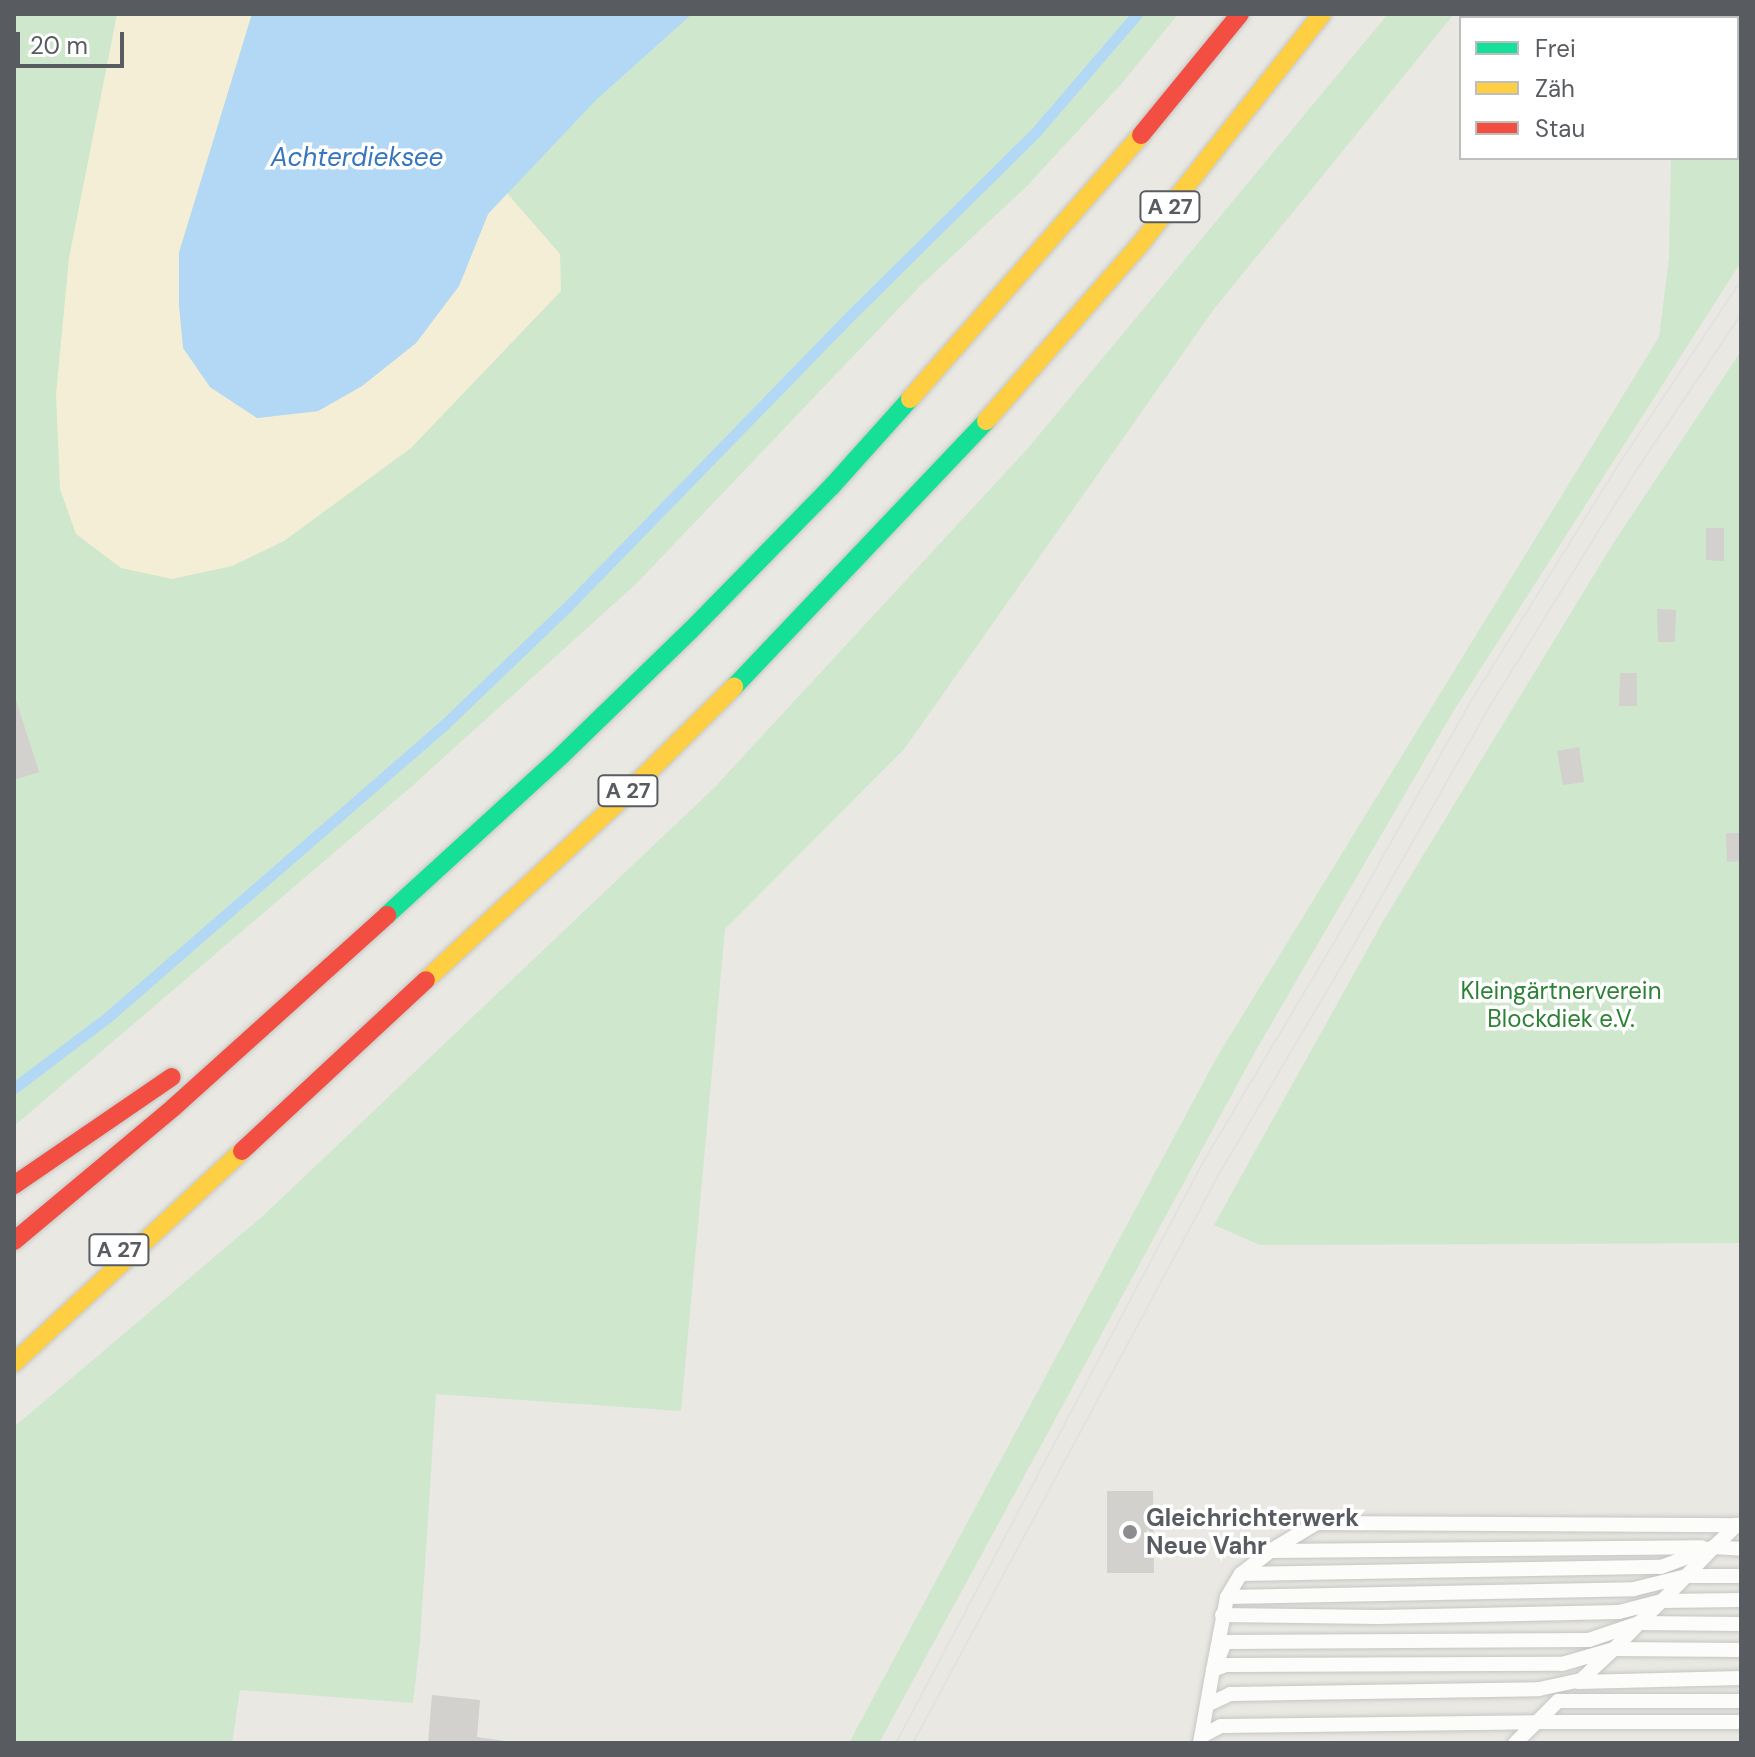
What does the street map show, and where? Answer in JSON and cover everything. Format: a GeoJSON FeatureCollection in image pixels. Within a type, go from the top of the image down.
{"type":"FeatureCollection","features":[{"type":"Feature","properties":{"kind":"highway","name":"A 27"},"geometry":{"type":"LineString","coordinates":[[14,1241],[174,1107],[562,755],[832,486],[1084,204],[1240,14]]}},
{"type":"Feature","properties":{"kind":"highway","name":"A 27"},"geometry":{"type":"LineString","coordinates":[[51,1303],[224,1168],[615,805],[879,538],[1138,247],[1322,14]]}},
{"type":"Feature","properties":{"kind":"highway"},"geometry":{"type":"LineString","coordinates":[[14,1185],[325,972]]}},
{"type":"Feature","properties":{"kind":"highway"},"geometry":{"type":"LineString","coordinates":[[14,1363],[224,1168]]}},
{"type":"Feature","properties":{"kind":"lane"},"geometry":{"type":"LineString","coordinates":[[1201,1739],[1227,1597],[1241,1574],[1270,1551],[1317,1523],[1739,1525]]}},
{"type":"Feature","properties":{"kind":"lane"},"geometry":{"type":"LineString","coordinates":[[1515,1743],[1739,1525]]}},
{"type":"Feature","properties":{"kind":"lane"},"geometry":{"type":"LineString","coordinates":[[1241,1574],[1661,1567],[1714,1547]]}},
{"type":"Feature","properties":{"kind":"lane"},"geometry":{"type":"LineString","coordinates":[[1270,1551],[1741,1549]]}},
{"type":"Feature","properties":{"kind":"lane"},"geometry":{"type":"LineString","coordinates":[[1227,1597],[1634,1589],[1686,1576],[1741,1576]]}},
{"type":"Feature","properties":{"kind":"lane"},"geometry":{"type":"LineString","coordinates":[[1222,1615],[1378,1617],[1619,1612],[1662,1601],[1741,1600]]}},
{"type":"Feature","properties":{"kind":"lane"},"geometry":{"type":"LineString","coordinates":[[1213,1670],[1225,1642],[1589,1640],[1639,1623],[1741,1624]]}},
{"type":"Feature","properties":{"kind":"lane"},"geometry":{"type":"LineString","coordinates":[[1213,1670],[1226,1665],[1562,1664],[1614,1649],[1741,1650]]}},
{"type":"Feature","properties":{"kind":"lane"},"geometry":{"type":"LineString","coordinates":[[1209,1704],[1230,1694],[1539,1689],[1581,1680],[1741,1678]]}},
{"type":"Feature","properties":{"kind":"lane"},"geometry":{"type":"LineString","coordinates":[[1558,1701],[1741,1701]]}},
{"type":"Feature","properties":{"kind":"lane"},"geometry":{"type":"LineString","coordinates":[[1201,1739],[1221,1726],[1741,1722]]}},
{"type":"Feature","properties":{"kind":"green space"},"geometry":{"type":"Polygon","coordinates":[[[14,14],[1178,14],[1123,82],[1025,188],[921,285],[637,583],[412,786],[14,1126],[14,14]]]}},
{"type":"Feature","properties":{"kind":"green space"},"geometry":{"type":"Polygon","coordinates":[[[1388,14],[1454,14],[1214,309],[905,748],[725,929],[681,1411],[436,1394],[413,1703],[240,1690],[232,1743],[14,1743],[14,1427],[265,1214],[714,788],[1029,447],[1388,14]]]}},
{"type":"Feature","properties":{"kind":"green space"},"geometry":{"type":"Polygon","coordinates":[[[1741,14],[1741,262],[1451,715],[1256,1050],[879,1743],[849,1743],[1217,1057],[1659,337],[1669,258],[1671,160],[1739,160],[1739,16],[1673,16],[1741,14]]]}},
{"type":"Feature","properties":{"kind":"green space","name":"Kleingärtnerverein Blockdiek e.V."},"geometry":{"type":"Polygon","coordinates":[[[1741,351],[1741,1243],[1260,1245],[1214,1225],[1385,918],[1614,542],[1741,351]]]}},
{"type":"Feature","properties":{"kind":"sand"},"geometry":{"type":"Polygon","coordinates":[[[117,14],[252,14],[179,252],[179,305],[184,348],[210,387],[257,418],[318,411],[362,386],[416,343],[459,286],[488,214],[507,193],[560,254],[561,291],[411,448],[284,541],[232,566],[172,579],[121,568],[76,534],[60,489],[56,394],[69,258],[117,14]]]}},
{"type":"Feature","properties":{"kind":"water","name":"Achterdieksee"},"geometry":{"type":"Polygon","coordinates":[[[252,14],[692,14],[596,100],[488,214],[459,286],[416,343],[362,386],[318,411],[257,418],[210,387],[183,348],[179,305],[179,253],[252,14]]]}},
{"type":"Feature","properties":{"kind":"building"},"geometry":{"type":"Polygon","coordinates":[[[1706,528],[1724,528],[1724,561],[1706,560],[1706,528]]]}},
{"type":"Feature","properties":{"kind":"building"},"geometry":{"type":"Polygon","coordinates":[[[1657,609],[1676,610],[1675,642],[1658,642],[1657,609]]]}},
{"type":"Feature","properties":{"kind":"building"},"geometry":{"type":"Polygon","coordinates":[[[1620,673],[1637,673],[1637,706],[1619,706],[1620,673]]]}},
{"type":"Feature","properties":{"kind":"building"},"geometry":{"type":"Polygon","coordinates":[[[14,694],[39,772],[14,780],[14,694]]]}},
{"type":"Feature","properties":{"kind":"building"},"geometry":{"type":"Polygon","coordinates":[[[1579,747],[1584,782],[1563,785],[1557,751],[1579,747]]]}},
{"type":"Feature","properties":{"kind":"building"},"geometry":{"type":"Polygon","coordinates":[[[1726,833],[1741,833],[1741,861],[1727,862],[1726,833]]]}},
{"type":"Feature","properties":{"kind":"building","name":"Gleichrichterwerk Neue Vahr"},"geometry":{"type":"Polygon","coordinates":[[[1107,1491],[1153,1491],[1154,1573],[1107,1573],[1107,1491]]]}},
{"type":"Feature","properties":{"kind":"building"},"geometry":{"type":"Polygon","coordinates":[[[432,1695],[480,1700],[477,1737],[518,1743],[428,1743],[432,1695]]]}},
{"type":"Feature","properties":{"kind":"waterway"},"geometry":{"type":"LineString","coordinates":[[14,1088],[108,1017],[445,724],[567,607],[850,316],[1035,133],[1137,14]]}},
{"type":"Feature","properties":{"kind":"tram line"},"geometry":{"type":"LineString","coordinates":[[896,1743],[1202,1164],[1334,943],[1474,696],[1615,470],[1741,280]]}},
{"type":"Feature","properties":{"kind":"tram line"},"geometry":{"type":"LineString","coordinates":[[913,1743],[1219,1174],[1490,706],[1630,480],[1741,314]]}},
{"type":"Feature","properties":{"kind":"traffic: fast"},"geometry":{"type":"LineString","coordinates":[[387,915],[562,755],[691,630],[832,486],[910,399]]}},
{"type":"Feature","properties":{"kind":"traffic: fast"},"geometry":{"type":"LineString","coordinates":[[734,687],[986,421]]}},
{"type":"Feature","properties":{"kind":"traffic: slow"},"geometry":{"type":"LineString","coordinates":[[986,421],[1138,247],[1322,14]]}},
{"type":"Feature","properties":{"kind":"traffic: slow"},"geometry":{"type":"LineString","coordinates":[[910,399],[1141,135]]}},
{"type":"Feature","properties":{"kind":"traffic: slow"},"geometry":{"type":"LineString","coordinates":[[426,980],[615,805],[734,687]]}},
{"type":"Feature","properties":{"kind":"traffic: slow"},"geometry":{"type":"LineString","coordinates":[[14,1363],[242,1151]]}},
{"type":"Feature","properties":{"kind":"traffic: jam"},"geometry":{"type":"LineString","coordinates":[[1141,135],[1240,14]]}},
{"type":"Feature","properties":{"kind":"traffic: jam"},"geometry":{"type":"LineString","coordinates":[[14,1241],[174,1107],[387,915]]}},
{"type":"Feature","properties":{"kind":"traffic: jam"},"geometry":{"type":"LineString","coordinates":[[242,1151],[426,980]]}},
{"type":"Feature","properties":{"kind":"traffic: jam"},"geometry":{"type":"LineString","coordinates":[[14,1185],[172,1077]]}},
{"type":"Feature","properties":{"kind":"place","name":"Gleichrichterwerk Neue Vahr"},"geometry":{"type":"Point","coordinates":[1130,1532]}}]}
